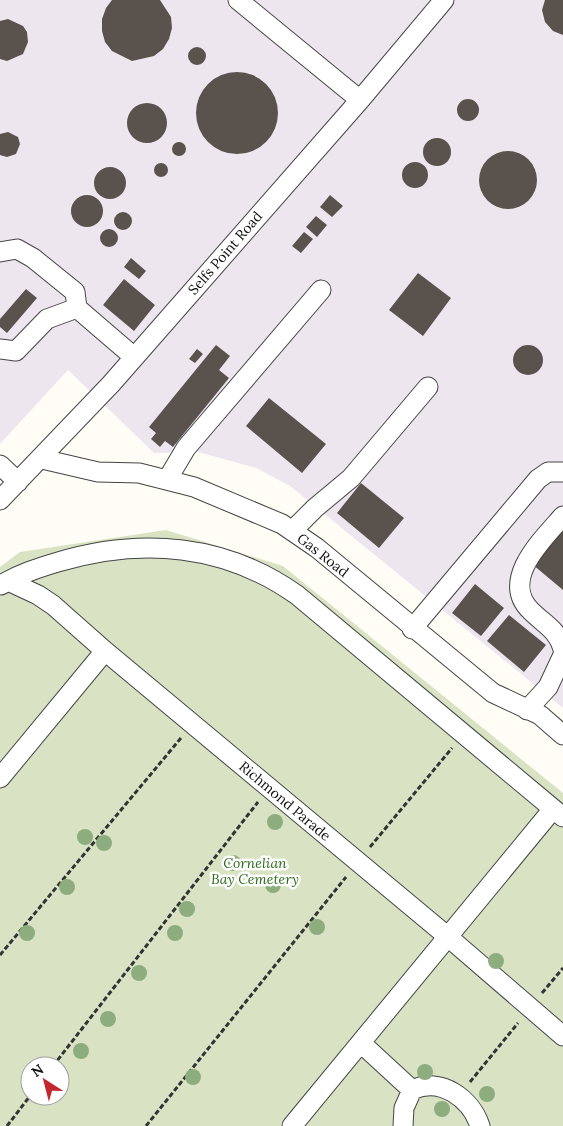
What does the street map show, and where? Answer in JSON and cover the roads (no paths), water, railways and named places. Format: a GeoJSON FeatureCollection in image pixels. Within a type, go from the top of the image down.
{"type":"FeatureCollection","features":[{"type":"Feature","properties":{"kind":"street"},"geometry":{"type":"LineString","coordinates":[[238,0],[360,100]]}},
{"type":"Feature","properties":{"kind":"street","name":"Selfs Point Road"},"geometry":{"type":"LineString","coordinates":[[0,500],[42,458],[134,357],[360,100],[444,0]]}},
{"type":"Feature","properties":{"kind":"street"},"geometry":{"type":"LineString","coordinates":[[0,252],[17,249],[33,258],[75,292],[77,308],[134,357]]}},
{"type":"Feature","properties":{"kind":"street"},"geometry":{"type":"LineString","coordinates":[[167,480],[186,448],[321,290]]}},
{"type":"Feature","properties":{"kind":"street"},"geometry":{"type":"LineString","coordinates":[[0,349],[16,351],[46,319],[77,308]]}},
{"type":"Feature","properties":{"kind":"street"},"geometry":{"type":"LineString","coordinates":[[292,531],[315,508],[351,478],[428,387]]}},
{"type":"Feature","properties":{"kind":"street","name":"Gas Road"},"geometry":{"type":"LineString","coordinates":[[42,458],[98,472],[139,473],[194,487],[282,524],[317,548],[412,629],[493,693],[540,716],[563,735]]}},
{"type":"Feature","properties":{"kind":"street"},"geometry":{"type":"LineString","coordinates":[[0,465],[18,482]]}},
{"type":"Feature","properties":{"kind":"street"},"geometry":{"type":"LineString","coordinates":[[412,629],[538,478],[548,472],[563,472]]}},
{"type":"Feature","properties":{"kind":"street"},"geometry":{"type":"LineString","coordinates":[[563,516],[527,559],[520,584],[529,610],[555,632],[563,648]]}},
{"type":"Feature","properties":{"kind":"street"},"geometry":{"type":"LineString","coordinates":[[4,583],[27,572],[78,556],[115,550],[169,548],[195,551],[234,561],[272,577],[298,595],[558,813],[447,936],[292,1126]]}},
{"type":"Feature","properties":{"kind":"street","name":"Richmond Parade"},"geometry":{"type":"LineString","coordinates":[[4,583],[38,595],[53,605],[105,651],[447,936],[563,1036]]}},
{"type":"Feature","properties":{"kind":"street"},"geometry":{"type":"LineString","coordinates":[[0,778],[105,651]]}},
{"type":"Feature","properties":{"kind":"street"},"geometry":{"type":"LineString","coordinates":[[527,710],[548,687],[563,655]]}},
{"type":"Feature","properties":{"kind":"street"},"geometry":{"type":"LineString","coordinates":[[361,1043],[412,1090]]}},
{"type":"Feature","properties":{"kind":"street"},"geometry":{"type":"LineString","coordinates":[[412,1090],[428,1086],[438,1086],[459,1096],[474,1112],[480,1126]]}},
{"type":"Feature","properties":{"kind":"street"},"geometry":{"type":"LineString","coordinates":[[403,1126],[404,1108],[412,1090]]}},
{"type":"Feature","properties":{"kind":"park label","name":"Cornelian Bay Cemetery"},"geometry":{"type":"Point","coordinates":[255,872]}}]}
